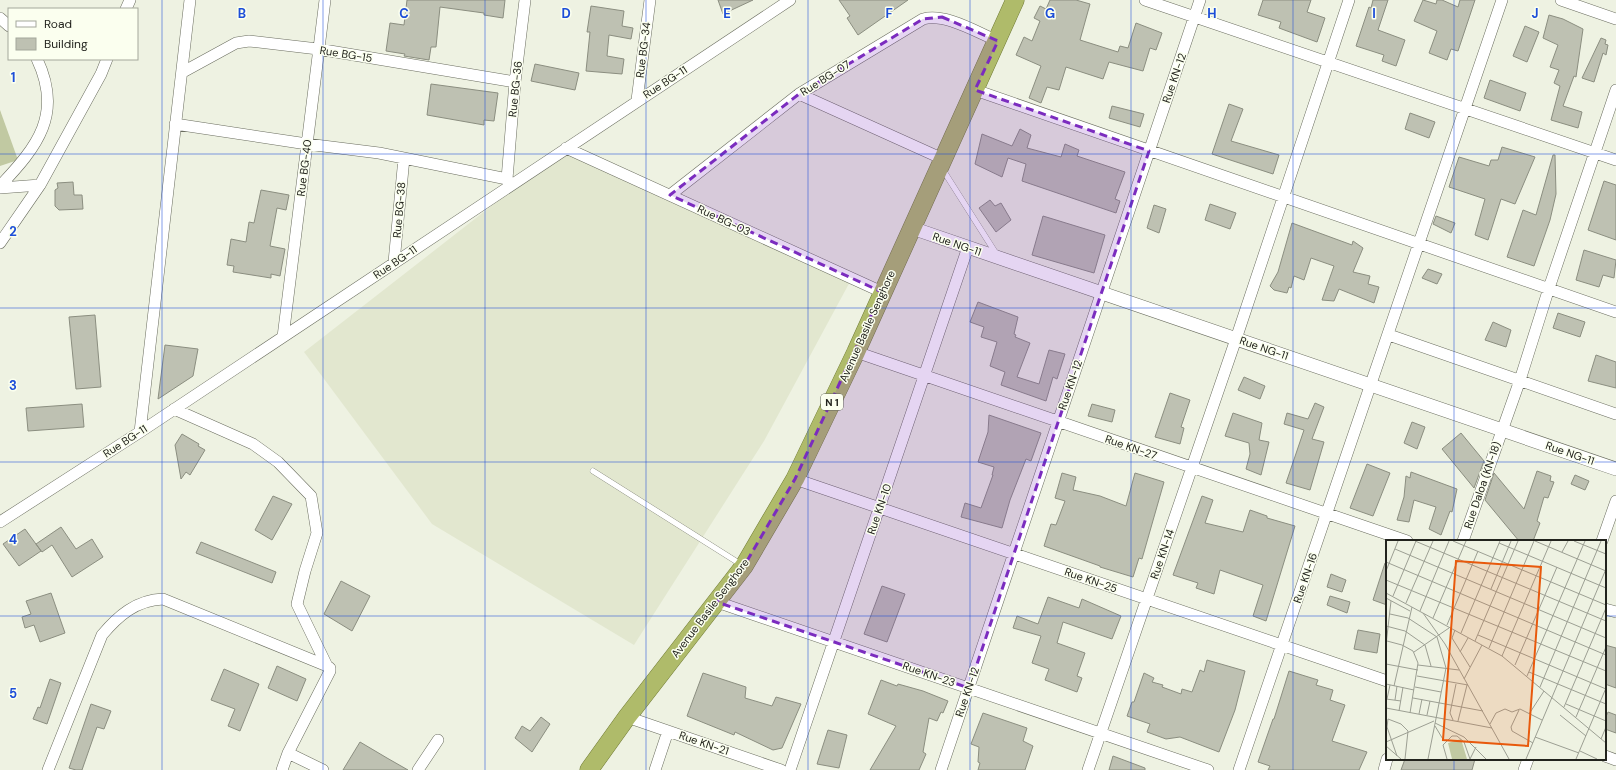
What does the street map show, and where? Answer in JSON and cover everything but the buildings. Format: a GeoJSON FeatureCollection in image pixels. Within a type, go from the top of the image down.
{"type":"FeatureCollection","features":[{"type":"Feature","properties":{"kind":"highway","name":"Avenue Basile Senghore"},"geometry":{"type":"LineString","coordinates":[[589,770],[744,566],[795,479],[856,352],[882,292],[998,41],[1015,0]]}},
{"type":"Feature","properties":{"kind":"street"},"geometry":{"type":"LineString","coordinates":[[140,432],[175,124],[183,72],[190,0]]}},
{"type":"Feature","properties":{"kind":"street","name":"Rue BG-40"},"geometry":{"type":"LineString","coordinates":[[283,337],[325,0]]}},
{"type":"Feature","properties":{"kind":"street","name":"Rue BG-36"},"geometry":{"type":"LineString","coordinates":[[508,183],[515,82],[525,0]]}},
{"type":"Feature","properties":{"kind":"street","name":"Rue BG-34"},"geometry":{"type":"LineString","coordinates":[[637,100],[650,0]]}},
{"type":"Feature","properties":{"kind":"street","name":"Rue BG-11"},"geometry":{"type":"LineString","coordinates":[[0,522],[140,432],[283,337],[508,183],[566,148],[790,0]]}},
{"type":"Feature","properties":{"kind":"street"},"geometry":{"type":"LineString","coordinates":[[1145,0],[1616,160]]}},
{"type":"Feature","properties":{"kind":"street","name":"Rue KN-12"},"geometry":{"type":"LineString","coordinates":[[941,770],[1200,0]]}},
{"type":"Feature","properties":{"kind":"street","name":"Rue KN-14"},"geometry":{"type":"LineString","coordinates":[[1088,770],[1236,339],[1327,62],[1349,0]]}},
{"type":"Feature","properties":{"kind":"street","name":"Rue KN-16"},"geometry":{"type":"LineString","coordinates":[[1239,770],[1372,386],[1502,0]]}},
{"type":"Feature","properties":{"kind":"street"},"geometry":{"type":"LineString","coordinates":[[1561,0],[1616,19]]}},
{"type":"Feature","properties":{"kind":"street","name":"Rue BG-07"},"geometry":{"type":"LineString","coordinates":[[670,195],[799,94],[923,19],[932,16],[942,17],[998,41]]}},
{"type":"Feature","properties":{"kind":"street"},"geometry":{"type":"LineString","coordinates":[[0,18],[8,25]]}},
{"type":"Feature","properties":{"kind":"street","name":"Rue BG-15"},"geometry":{"type":"LineString","coordinates":[[183,72],[236,44],[249,42],[318,49],[515,82]]}},
{"type":"Feature","properties":{"kind":"street"},"geometry":{"type":"LineString","coordinates":[[0,187],[33,148],[46,123],[47,101],[45,77],[37,60]]}},
{"type":"Feature","properties":{"kind":"street"},"geometry":{"type":"LineString","coordinates":[[0,243],[40,185],[101,74],[107,60]]}},
{"type":"Feature","properties":{"kind":"street"},"geometry":{"type":"LineString","coordinates":[[975,90],[1616,312]]}},
{"type":"Feature","properties":{"kind":"street","name":"Rue Daloa (KN-18)"},"geometry":{"type":"LineString","coordinates":[[1463,540],[1501,430],[1520,380],[1549,288],[1616,90]]}},
{"type":"Feature","properties":{"kind":"street"},"geometry":{"type":"LineString","coordinates":[[799,94],[942,163]]}},
{"type":"Feature","properties":{"kind":"street"},"geometry":{"type":"LineString","coordinates":[[175,124],[404,158],[508,183]]}},
{"type":"Feature","properties":{"kind":"street","name":"Rue BG-03"},"geometry":{"type":"LineString","coordinates":[[566,148],[882,292]]}},
{"type":"Feature","properties":{"kind":"street","name":"Rue BG-38"},"geometry":{"type":"LineString","coordinates":[[394,262],[404,158]]}},
{"type":"Feature","properties":{"kind":"street"},"geometry":{"type":"LineString","coordinates":[[0,187],[40,185]]}},
{"type":"Feature","properties":{"kind":"street","name":"Rue NG-11"},"geometry":{"type":"LineString","coordinates":[[912,228],[1616,469]]}},
{"type":"Feature","properties":{"kind":"street","name":"Rue KN-10"},"geometry":{"type":"LineString","coordinates":[[790,770],[968,247]]}},
{"type":"Feature","properties":{"kind":"street"},"geometry":{"type":"LineString","coordinates":[[1389,335],[1616,414]]}},
{"type":"Feature","properties":{"kind":"street","name":"Rue KN-27"},"geometry":{"type":"LineString","coordinates":[[856,352],[1404,540]]}},
{"type":"Feature","properties":{"kind":"street"},"geometry":{"type":"LineString","coordinates":[[174,409],[253,444],[278,462],[311,496],[317,533],[305,571],[297,604],[327,666],[330,668],[330,671],[288,753],[282,770]]}},
{"type":"Feature","properties":{"kind":"street","name":"Rue KN-25"},"geometry":{"type":"LineString","coordinates":[[795,479],[1386,681]]}},
{"type":"Feature","properties":{"kind":"street"},"geometry":{"type":"LineString","coordinates":[[1602,540],[1616,501]]}},
{"type":"Feature","properties":{"kind":"street"},"geometry":{"type":"LineString","coordinates":[[48,770],[102,635],[116,618],[125,611],[153,599],[162,598],[327,666]]}},
{"type":"Feature","properties":{"kind":"street","name":"Rue KN-23"},"geometry":{"type":"LineString","coordinates":[[718,602],[1208,770]]}},
{"type":"Feature","properties":{"kind":"street"},"geometry":{"type":"LineString","coordinates":[[1606,609],[1616,612]]}},
{"type":"Feature","properties":{"kind":"street","name":"Rue KN-21"},"geometry":{"type":"LineString","coordinates":[[628,717],[781,770]]}},
{"type":"Feature","properties":{"kind":"street"},"geometry":{"type":"LineString","coordinates":[[654,770],[668,731]]}},
{"type":"Feature","properties":{"kind":"street"},"geometry":{"type":"LineString","coordinates":[[418,770],[438,740]]}},
{"type":"Feature","properties":{"kind":"street"},"geometry":{"type":"LineString","coordinates":[[288,753],[323,770]]}},
{"type":"Feature","properties":{"kind":"street"},"geometry":{"type":"LineString","coordinates":[[1606,756],[1616,760]]}},
{"type":"Feature","properties":{"kind":"street"},"geometry":{"type":"LineString","coordinates":[[1384,770],[1387,760]]}},
{"type":"Feature","properties":{"kind":"street"},"geometry":{"type":"LineString","coordinates":[[1524,770],[1528,760]]}},
{"type":"Feature","properties":{"kind":"lane"},"geometry":{"type":"LineString","coordinates":[[942,163],[999,258]]}},
{"type":"Feature","properties":{"kind":"lane"},"geometry":{"type":"LineString","coordinates":[[593,471],[744,566]]}},
{"type":"Feature","properties":{"kind":"highlighted area"},"geometry":{"type":"Polygon","coordinates":[[[942,17],[998,41],[975,90],[1149,151],[969,688],[717,602],[744,566],[795,479],[882,292],[670,195],[799,94],[923,19],[942,17]]]}},
{"type":"Feature","properties":{"kind":"shaded area"},"geometry":{"type":"Polygon","coordinates":[[[0,110],[18,160],[0,166],[0,110]]]}},
{"type":"Feature","properties":{"kind":"shaded area"},"geometry":{"type":"Polygon","coordinates":[[[566,148],[852,278],[764,441],[634,645],[432,524],[304,352],[566,148]]]}}]}
